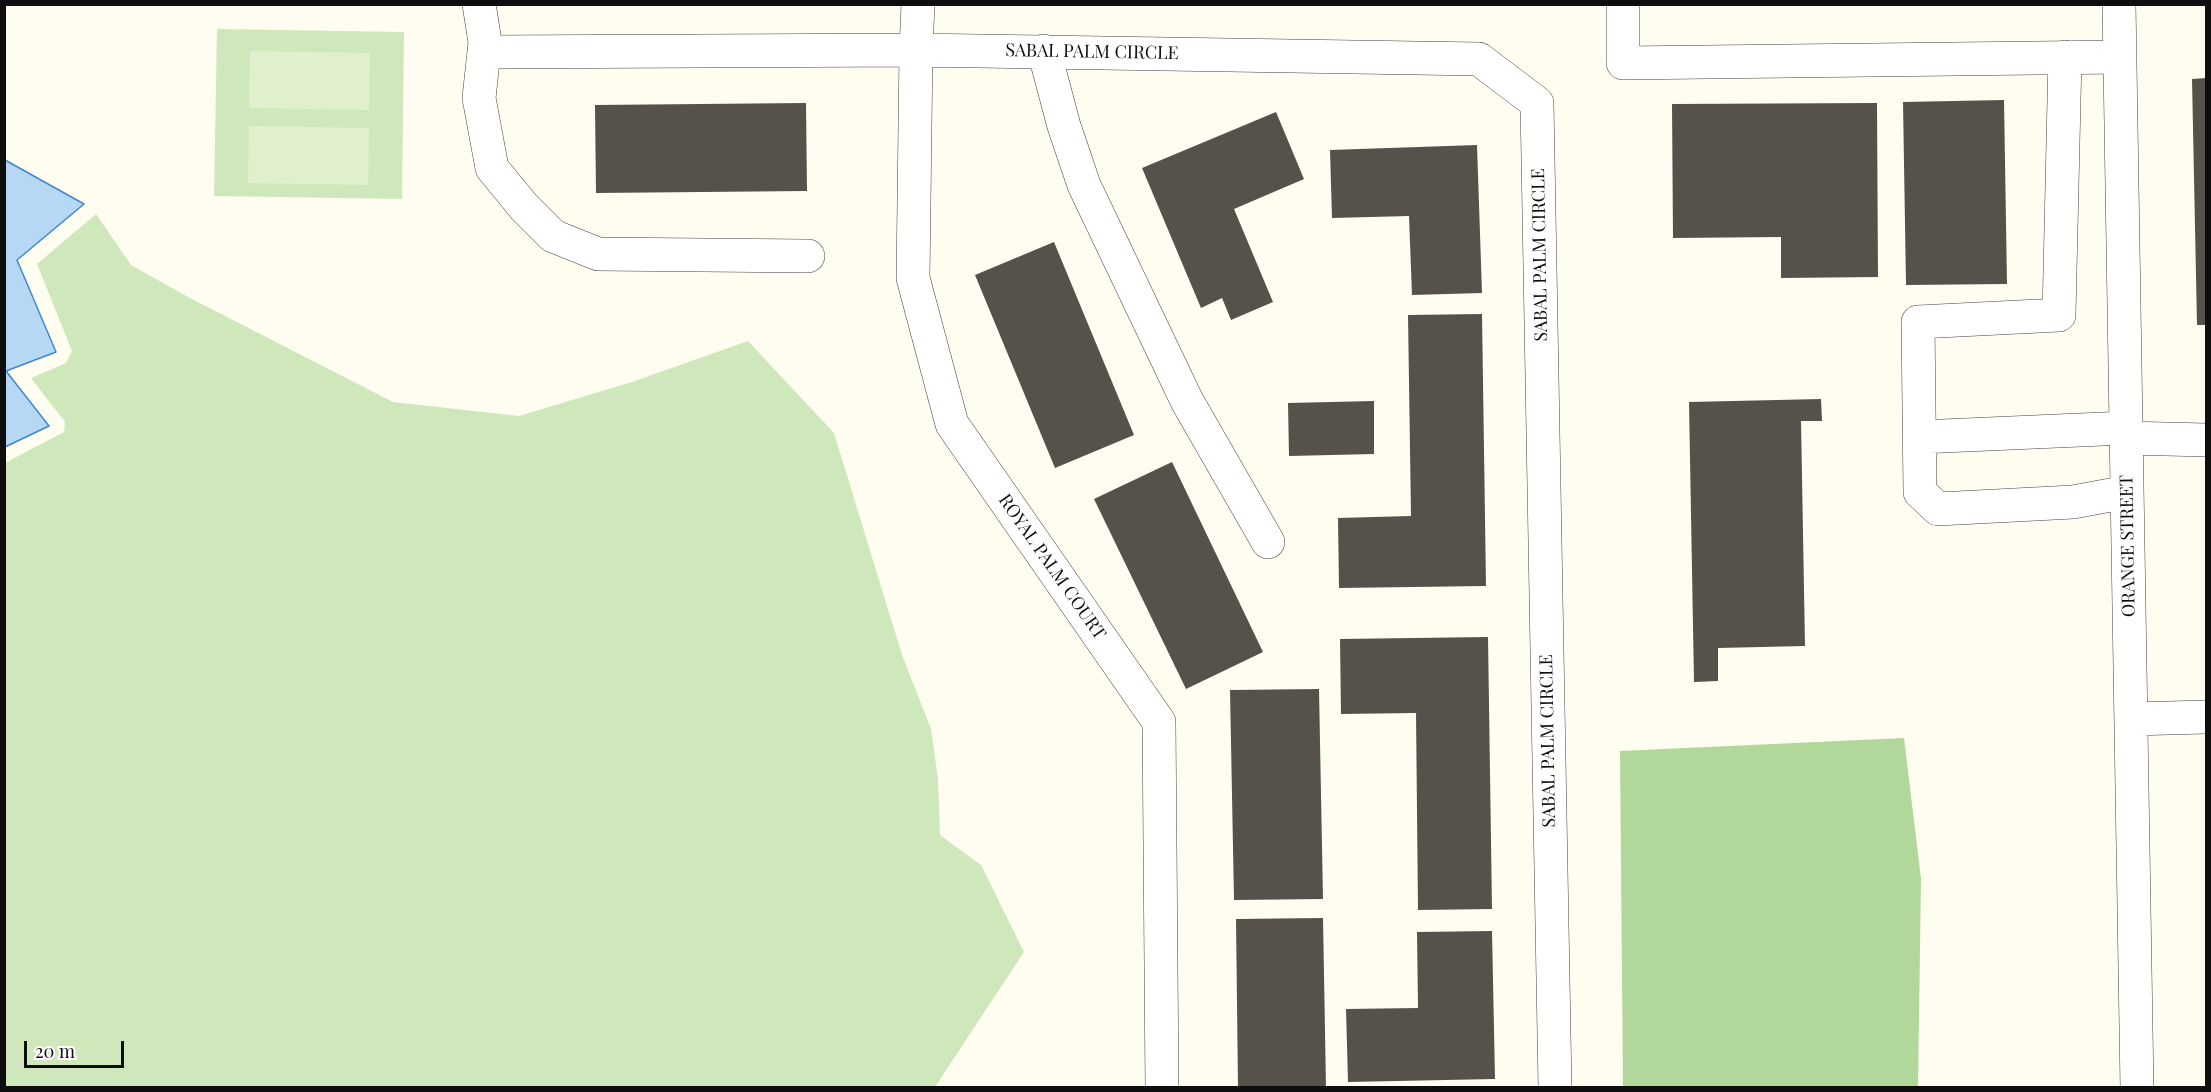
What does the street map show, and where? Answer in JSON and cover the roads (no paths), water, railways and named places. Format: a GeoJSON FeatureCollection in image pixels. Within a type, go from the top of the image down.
{"type":"FeatureCollection","features":[{"type":"Feature","properties":{"kind":"street"},"geometry":{"type":"LineString","coordinates":[[479,4],[484,52],[479,98],[492,168],[524,207],[553,236],[598,254],[808,256]]}},
{"type":"Feature","properties":{"kind":"street"},"geometry":{"type":"LineString","coordinates":[[916,50],[918,4]]}},
{"type":"Feature","properties":{"kind":"street"},"geometry":{"type":"LineString","coordinates":[[1623,4],[1623,63],[2120,57]]}},
{"type":"Feature","properties":{"kind":"street","name":"ORANGE STREET"},"geometry":{"type":"LineString","coordinates":[[2119,4],[2137,1088]]}},
{"type":"Feature","properties":{"kind":"street","name":"SABAL PALM CIRCLE"},"geometry":{"type":"LineString","coordinates":[[484,52],[916,50],[1479,59],[1537,103],[1554,1088]]}},
{"type":"Feature","properties":{"kind":"street","name":"ROYAL PALM COURT"},"geometry":{"type":"LineString","coordinates":[[916,50],[914,278],[952,423],[1159,722],[1162,1088]]}},
{"type":"Feature","properties":{"kind":"street"},"geometry":{"type":"LineString","coordinates":[[1044,51],[1064,126],[1084,185],[1187,401],[1268,542]]}},
{"type":"Feature","properties":{"kind":"street"},"geometry":{"type":"LineString","coordinates":[[2065,57],[2059,315],[1918,322],[1920,492],[1938,509],[2073,502],[2127,492]]}},
{"type":"Feature","properties":{"kind":"street"},"geometry":{"type":"LineString","coordinates":[[1919,437],[2126,433],[2206,440]]}},
{"type":"Feature","properties":{"kind":"street"},"geometry":{"type":"LineString","coordinates":[[2131,719],[2206,717]]}},
{"type":"Feature","properties":{"kind":"water"},"geometry":{"type":"Polygon","coordinates":[[[5,160],[84,204],[17,260],[56,352],[6,371],[49,426],[5,447],[5,160]]]}}]}
